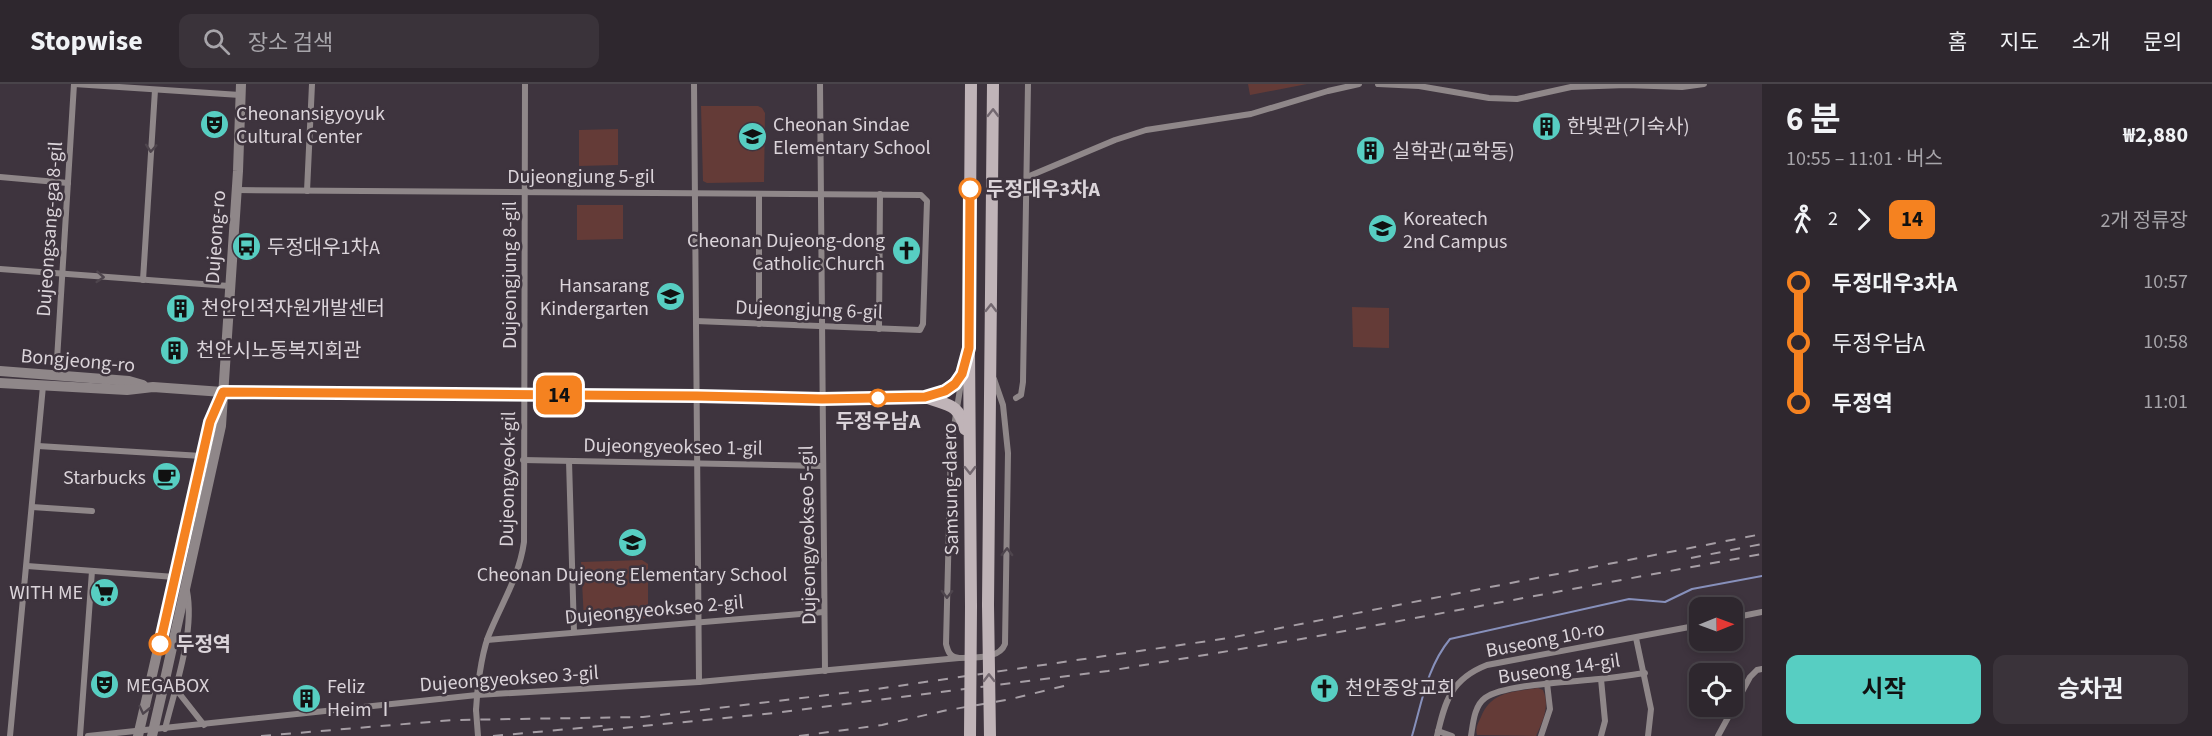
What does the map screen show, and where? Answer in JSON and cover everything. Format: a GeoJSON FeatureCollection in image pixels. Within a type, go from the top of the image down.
{"type":"FeatureCollection","features":[{"type":"Feature","properties":{"kind":"main road","name":"Samsung-daero"},"geometry":{"type":"LineString","coordinates":[[970,736],[971,84]]}},
{"type":"Feature","properties":{"kind":"main road","name":"Samsung-daero"},"geometry":{"type":"LineString","coordinates":[[990,736],[988,604],[993,84]]}},
{"type":"Feature","properties":{"kind":"main road"},"geometry":{"type":"LineString","coordinates":[[925,397],[945,391],[955,384],[962,374],[969,348]]}},
{"type":"Feature","properties":{"kind":"main road"},"geometry":{"type":"LineString","coordinates":[[925,397],[943,401],[958,410],[969,444]]}},
{"type":"Feature","properties":{"kind":"street"},"geometry":{"type":"LineString","coordinates":[[74,84],[155,90],[240,90]]}},
{"type":"Feature","properties":{"kind":"street","name":"Dujeongsang-ga 8-gil"},"geometry":{"type":"LineString","coordinates":[[56,376],[74,84]]}},
{"type":"Feature","properties":{"kind":"street"},"geometry":{"type":"LineString","coordinates":[[306,191],[312,84]]}},
{"type":"Feature","properties":{"kind":"street","name":"Dujeongjung 8-gil"},"geometry":{"type":"LineString","coordinates":[[525,84],[525,395]]}},
{"type":"Feature","properties":{"kind":"street"},"geometry":{"type":"LineString","coordinates":[[694,84],[699,682]]}},
{"type":"Feature","properties":{"kind":"street","name":"Dujeongyeokseo 5-gil"},"geometry":{"type":"LineString","coordinates":[[820,84],[825,671]]}},
{"type":"Feature","properties":{"kind":"street"},"geometry":{"type":"LineString","coordinates":[[1016,398],[1021,395],[1023,382],[1028,84]]}},
{"type":"Feature","properties":{"kind":"street"},"geometry":{"type":"LineString","coordinates":[[1026,177],[1115,140],[1146,130],[1251,114],[1359,84]]}},
{"type":"Feature","properties":{"kind":"street"},"geometry":{"type":"LineString","coordinates":[[1378,84],[1419,86],[1489,98],[1517,99],[1572,87],[1626,84],[1682,87],[1704,84]]}},
{"type":"Feature","properties":{"kind":"street"},"geometry":{"type":"LineString","coordinates":[[142,280],[155,90]]}},
{"type":"Feature","properties":{"kind":"street","name":"Dujeong-ro"},"geometry":{"type":"LineString","coordinates":[[152,736],[170,686],[186,586],[220,426],[236,190],[240,90]]}},
{"type":"Feature","properties":{"kind":"street"},"geometry":{"type":"LineString","coordinates":[[0,177],[68,183]]}},
{"type":"Feature","properties":{"kind":"street","name":"Dujeongjung 5-gil"},"geometry":{"type":"LineString","coordinates":[[236,190],[921,195],[927,201],[924,324],[920,330]]}},
{"type":"Feature","properties":{"kind":"street"},"geometry":{"type":"LineString","coordinates":[[759,194],[759,324]]}},
{"type":"Feature","properties":{"kind":"street"},"geometry":{"type":"LineString","coordinates":[[879,329],[880,195]]}},
{"type":"Feature","properties":{"kind":"street"},"geometry":{"type":"LineString","coordinates":[[0,269],[229,286]]}},
{"type":"Feature","properties":{"kind":"street","name":"Dujeongjung 6-gil"},"geometry":{"type":"LineString","coordinates":[[696,321],[920,330]]}},
{"type":"Feature","properties":{"kind":"street","name":"Dujeongyeokseo 3-gil"},"geometry":{"type":"LineString","coordinates":[[88,736],[477,695],[699,682],[996,655],[1002,651],[1005,644],[1008,453],[1003,405],[990,367]]}},
{"type":"Feature","properties":{"kind":"street","name":"Bongjeong-ro"},"geometry":{"type":"LineString","coordinates":[[0,371],[129,381],[153,387],[223,392],[822,399],[925,397]]}},
{"type":"Feature","properties":{"kind":"street"},"geometry":{"type":"LineString","coordinates":[[934,661],[944,653],[946,644],[951,445],[962,374]]}},
{"type":"Feature","properties":{"kind":"street","name":"Bongjeong-ro"},"geometry":{"type":"LineString","coordinates":[[0,383],[127,390],[153,387]]}},
{"type":"Feature","properties":{"kind":"street"},"geometry":{"type":"LineString","coordinates":[[10,736],[44,386]]}},
{"type":"Feature","properties":{"kind":"street","name":"Dujeong-ro"},"geometry":{"type":"LineString","coordinates":[[138,736],[210,422],[223,392]]}},
{"type":"Feature","properties":{"kind":"street","name":"Dujeongyeok-gil"},"geometry":{"type":"LineString","coordinates":[[478,736],[477,695],[487,640],[520,564],[524,542],[525,395]]}},
{"type":"Feature","properties":{"kind":"street"},"geometry":{"type":"LineString","coordinates":[[38,446],[203,456]]}},
{"type":"Feature","properties":{"kind":"street","name":"Dujeongyeokseo 1-gil"},"geometry":{"type":"LineString","coordinates":[[523,460],[822,466]]}},
{"type":"Feature","properties":{"kind":"street"},"geometry":{"type":"LineString","coordinates":[[569,461],[574,632]]}},
{"type":"Feature","properties":{"kind":"street"},"geometry":{"type":"LineString","coordinates":[[32,507],[92,511]]}},
{"type":"Feature","properties":{"kind":"street"},"geometry":{"type":"LineString","coordinates":[[27,566],[175,578]]}},
{"type":"Feature","properties":{"kind":"street"},"geometry":{"type":"LineString","coordinates":[[80,736],[92,571]]}},
{"type":"Feature","properties":{"kind":"street","name":"Dujeongyeokseo 2-gil"},"geometry":{"type":"LineString","coordinates":[[487,640],[824,612]]}},
{"type":"Feature","properties":{"kind":"street"},"geometry":{"type":"LineString","coordinates":[[1743,616],[1762,612]]}},
{"type":"Feature","properties":{"kind":"street","name":"Buseong 10-ro"},"geometry":{"type":"LineString","coordinates":[[1437,734],[1444,707],[1451,693],[1472,671],[1487,665],[1689,627]]}},
{"type":"Feature","properties":{"kind":"street"},"geometry":{"type":"LineString","coordinates":[[1636,638],[1651,709],[1648,736]]}},
{"type":"Feature","properties":{"kind":"street"},"geometry":{"type":"LineString","coordinates":[[946,644],[948,652],[953,657],[959,658]]}},
{"type":"Feature","properties":{"kind":"street"},"geometry":{"type":"LineString","coordinates":[[1718,736],[1750,677],[1757,670],[1762,669]]}},
{"type":"Feature","properties":{"kind":"street","name":"Buseong 14-gil"},"geometry":{"type":"LineString","coordinates":[[1471,736],[1476,709],[1483,699],[1494,693],[1547,683],[1645,673]]}},
{"type":"Feature","properties":{"kind":"street"},"geometry":{"type":"LineString","coordinates":[[1601,679],[1605,721],[1601,736]]}},
{"type":"Feature","properties":{"kind":"street"},"geometry":{"type":"LineString","coordinates":[[1541,736],[1550,709],[1547,683]]}},
{"type":"Feature","properties":{"kind":"street"},"geometry":{"type":"LineString","coordinates":[[170,686],[204,725]]}},
{"type":"Feature","properties":{"kind":"street"},"geometry":{"type":"LineString","coordinates":[[165,729],[170,686]]}},
{"type":"Feature","properties":{"kind":"street"},"geometry":{"type":"LineString","coordinates":[[1437,734],[1452,736]]}},
{"type":"Feature","properties":{"kind":"shaded area"},"geometry":{"type":"Polygon","coordinates":[[[1248,84],[1307,84],[1250,95],[1248,84]]]}},
{"type":"Feature","properties":{"kind":"shaded area"},"geometry":{"type":"Polygon","coordinates":[[[701,106],[758,106],[762,108],[765,113],[764,182],[707,183],[703,181],[701,106]]]}},
{"type":"Feature","properties":{"kind":"shaded area"},"geometry":{"type":"Polygon","coordinates":[[[618,129],[618,165],[579,166],[579,130],[618,129]]]}},
{"type":"Feature","properties":{"kind":"shaded area"},"geometry":{"type":"Polygon","coordinates":[[[577,205],[623,205],[623,239],[577,240],[577,205]]]}},
{"type":"Feature","properties":{"kind":"shaded area"},"geometry":{"type":"Polygon","coordinates":[[[1352,307],[1389,308],[1389,348],[1353,347],[1352,307]]]}},
{"type":"Feature","properties":{"kind":"shaded area"},"geometry":{"type":"Polygon","coordinates":[[[642,560],[648,564],[648,618],[584,621],[581,562],[642,560]]]}},
{"type":"Feature","properties":{"kind":"shaded area"},"geometry":{"type":"Polygon","coordinates":[[[1538,688],[1543,690],[1546,708],[1536,736],[1477,735],[1478,723],[1485,708],[1497,697],[1538,688]]]}},
{"type":"Feature","properties":{"kind":"waterway"},"geometry":{"type":"LineString","coordinates":[[1412,736],[1431,673],[1450,639],[1629,599],[1665,602],[1692,589],[1762,576]]}},
{"type":"Feature","properties":{"kind":"railway"},"geometry":{"type":"LineString","coordinates":[[261,736],[453,720],[643,717],[877,689],[1229,638],[1762,534]]}},
{"type":"Feature","properties":{"kind":"railway"},"geometry":{"type":"LineString","coordinates":[[1691,558],[1762,544]]}},
{"type":"Feature","properties":{"kind":"railway"},"geometry":{"type":"LineString","coordinates":[[603,730],[775,713],[1108,671],[1307,638],[1762,554]]}},
{"type":"Feature","properties":{"kind":"railway"},"geometry":{"type":"LineString","coordinates":[[799,736],[882,725],[1072,684]]}},
{"type":"Feature","properties":{"kind":"railway"},"geometry":{"type":"LineString","coordinates":[[493,736],[612,725]]}},
{"type":"Feature","properties":{"kind":"bus line","name":"14"},"geometry":{"type":"LineString","coordinates":[[160,644],[210,422],[223,392],[822,399],[933,396],[955,384],[962,374],[969,348],[970,189]]}},
{"type":"Feature","properties":{"kind":"place","name":"Cheonansigyoyuk Cultural Center"},"geometry":{"type":"Point","coordinates":[215,125]}},
{"type":"Feature","properties":{"kind":"place","name":"한빛관(기숙사)"},"geometry":{"type":"Point","coordinates":[1546,126]}},
{"type":"Feature","properties":{"kind":"place","name":"Cheonan Sindae Elementary School"},"geometry":{"type":"Point","coordinates":[752,136]}},
{"type":"Feature","properties":{"kind":"place","name":"실학관(교학동)"},"geometry":{"type":"Point","coordinates":[1371,151]}},
{"type":"Feature","properties":{"kind":"place","name":"두정대우3차A"},"geometry":{"type":"Point","coordinates":[970,189]}},
{"type":"Feature","properties":{"kind":"place","name":"Koreatech 2nd Campus"},"geometry":{"type":"Point","coordinates":[1382,229]}},
{"type":"Feature","properties":{"kind":"place","name":"두정대우1차A"},"geometry":{"type":"Point","coordinates":[246,247]}},
{"type":"Feature","properties":{"kind":"place","name":"Cheonan Dujeong-dong Catholic Church"},"geometry":{"type":"Point","coordinates":[906,251]}},
{"type":"Feature","properties":{"kind":"place","name":"Hansarang Kindergarten"},"geometry":{"type":"Point","coordinates":[670,296]}},
{"type":"Feature","properties":{"kind":"place","name":"천안인적자원개발센터"},"geometry":{"type":"Point","coordinates":[180,308]}},
{"type":"Feature","properties":{"kind":"place","name":"천안시노동복지회관"},"geometry":{"type":"Point","coordinates":[175,350]}},
{"type":"Feature","properties":{"kind":"place","name":"두정우남A"},"geometry":{"type":"Point","coordinates":[878,398]}},
{"type":"Feature","properties":{"kind":"place","name":"Starbucks"},"geometry":{"type":"Point","coordinates":[167,477]}},
{"type":"Feature","properties":{"kind":"place","name":"Cheonan Dujeong Elementary School"},"geometry":{"type":"Point","coordinates":[632,543]}},
{"type":"Feature","properties":{"kind":"place","name":"WITH ME"},"geometry":{"type":"Point","coordinates":[104,592]}},
{"type":"Feature","properties":{"kind":"place","name":"두정역"},"geometry":{"type":"Point","coordinates":[160,644]}},
{"type":"Feature","properties":{"kind":"place","name":"MEGABOX"},"geometry":{"type":"Point","coordinates":[105,685]}},
{"type":"Feature","properties":{"kind":"place","name":"천안중앙교회"},"geometry":{"type":"Point","coordinates":[1324,688]}},
{"type":"Feature","properties":{"kind":"place","name":"Feliz Heim Ⅰ"},"geometry":{"type":"Point","coordinates":[306,698]}}]}
